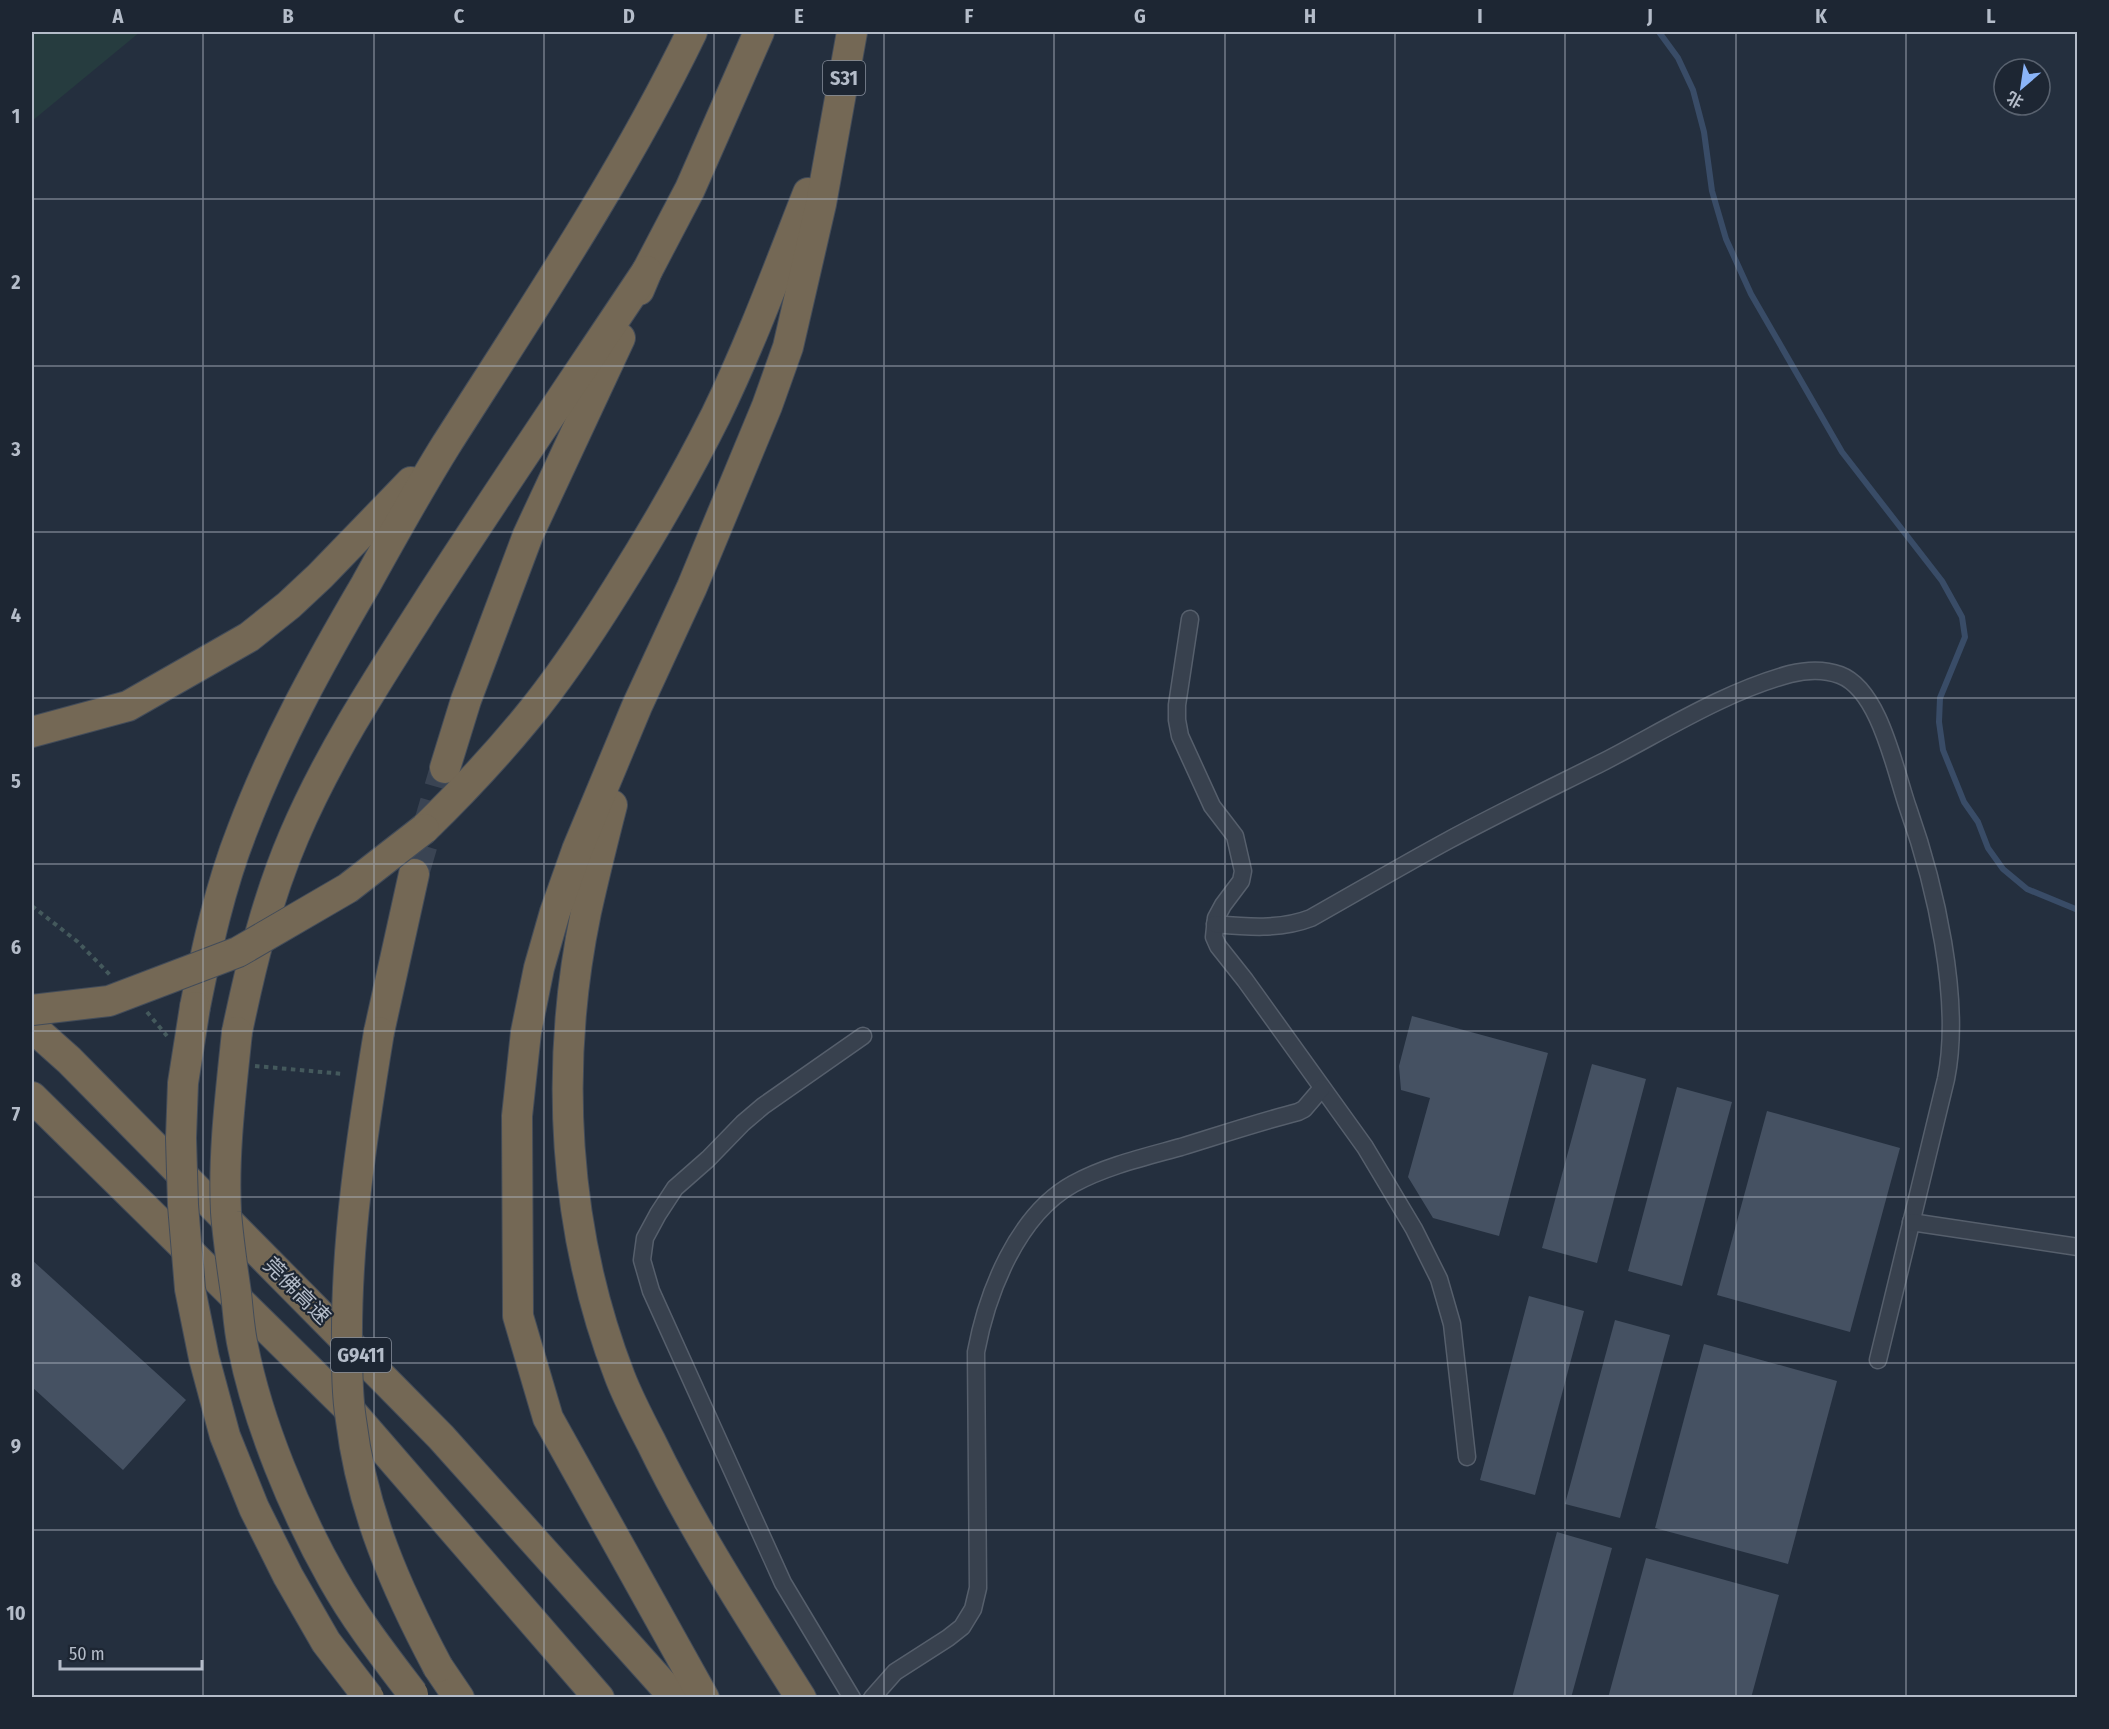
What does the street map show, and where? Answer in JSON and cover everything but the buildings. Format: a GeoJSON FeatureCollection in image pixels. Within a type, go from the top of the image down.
{"type":"FeatureCollection","features":[{"type":"Feature","properties":{"kind":"highway"},"geometry":{"type":"LineString","coordinates":[[369,1698],[326,1642],[288,1576],[254,1508],[225,1436],[204,1358],[190,1290],[183,1205],[181,1138],[183,1083],[208,939],[241,833],[297,707],[445,447],[528,319],[646,121],[692,32]]}},
{"type":"Feature","properties":{"kind":"highway"},"geometry":{"type":"LineString","coordinates":[[415,1696],[367,1634],[333,1579],[305,1525],[278,1462],[243,1347],[226,1211],[229,1109],[237,1032],[249,977],[273,893],[294,837],[328,767],[390,660],[647,271],[690,189],[759,32]]}},
{"type":"Feature","properties":{"kind":"highway","name":"S31"},"geometry":{"type":"LineString","coordinates":[[834,124],[852,32]]}},
{"type":"Feature","properties":{"kind":"highway"},"geometry":{"type":"LineString","coordinates":[[704,1698],[548,1418],[518,1316],[517,1116],[526,1032],[539,968],[555,912],[577,850],[637,706],[692,587],[763,417],[788,347],[813,242],[834,124]]}},
{"type":"Feature","properties":{"kind":"highway"},"geometry":{"type":"LineString","coordinates":[[32,1010],[109,1001],[238,952],[348,888],[424,828],[491,760],[528,718],[565,668],[651,534],[688,470],[746,350],[834,124]]}},
{"type":"Feature","properties":{"kind":"highway"},"geometry":{"type":"LineString","coordinates":[[445,768],[469,690],[528,535],[618,344],[647,271]]}},
{"type":"Feature","properties":{"kind":"highway"},"geometry":{"type":"LineString","coordinates":[[32,732],[128,706],[249,637],[320,576],[445,447]]}},
{"type":"Feature","properties":{"kind":"highway"},"geometry":{"type":"LineString","coordinates":[[637,706],[586,913],[576,980],[570,1037],[568,1097],[570,1161],[578,1218],[590,1280],[602,1325],[621,1379],[670,1482],[801,1698]]}},
{"type":"Feature","properties":{"kind":"highway"},"geometry":{"type":"LineString","coordinates":[[414,874],[379,1032],[355,1202],[347,1314],[347,1377],[351,1420],[369,1507],[389,1568],[438,1667],[459,1698]]}},
{"type":"Feature","properties":{"kind":"highway","name":"莞佛高速"},"geometry":{"type":"LineString","coordinates":[[32,1027],[69,1060],[441,1437],[675,1698]]}},
{"type":"Feature","properties":{"kind":"highway","name":"G9411"},"geometry":{"type":"LineString","coordinates":[[32,1097],[348,1408],[598,1698]]}},
{"type":"Feature","properties":{"kind":"street"},"geometry":{"type":"LineString","coordinates":[[1190,619],[1177,705],[1180,736],[1212,806],[1235,836],[1243,871],[1241,881],[1223,904],[1215,924],[1214,937],[1218,946],[1365,1147],[1414,1229],[1439,1280],[1452,1324],[1467,1456]]}},
{"type":"Feature","properties":{"kind":"street"},"geometry":{"type":"LineString","coordinates":[[1215,924],[1250,928],[1299,923],[1510,808],[1744,690],[1791,674],[1820,670],[1842,675],[1861,690],[1874,708],[1914,825],[1937,914],[1951,1006],[1950,1062],[1878,1360]]}},
{"type":"Feature","properties":{"kind":"street"},"geometry":{"type":"LineString","coordinates":[[852,1698],[783,1583],[651,1291],[642,1260],[645,1238],[675,1188],[708,1160],[743,1123],[763,1106],[863,1036]]}},
{"type":"Feature","properties":{"kind":"street"},"geometry":{"type":"LineString","coordinates":[[872,1698],[895,1672],[962,1627],[973,1609],[978,1578],[976,1352],[982,1320],[991,1295],[1022,1234],[1040,1211],[1073,1184],[1116,1167],[1298,1112],[1308,1105],[1322,1088]]}},
{"type":"Feature","properties":{"kind":"street"},"geometry":{"type":"LineString","coordinates":[[1911,1222],[2078,1247]]}},
{"type":"Feature","properties":{"kind":"green space"},"geometry":{"type":"Polygon","coordinates":[[[32,32],[140,32],[32,121],[32,32]]]}},
{"type":"Feature","properties":{"kind":"waterway"},"geometry":{"type":"LineString","coordinates":[[1659,32],[1678,58],[1693,90],[1704,132],[1712,191],[1726,239],[1751,294],[1842,452],[1942,581],[1962,617],[1965,637],[1940,698],[1939,722],[1943,750],[1964,802],[1978,822],[1988,848],[2003,869],[2027,889],[2078,910]]}},
{"type":"Feature","properties":{"kind":"tunnel"},"geometry":{"type":"LineString","coordinates":[[414,874],[445,768]]}}]}
